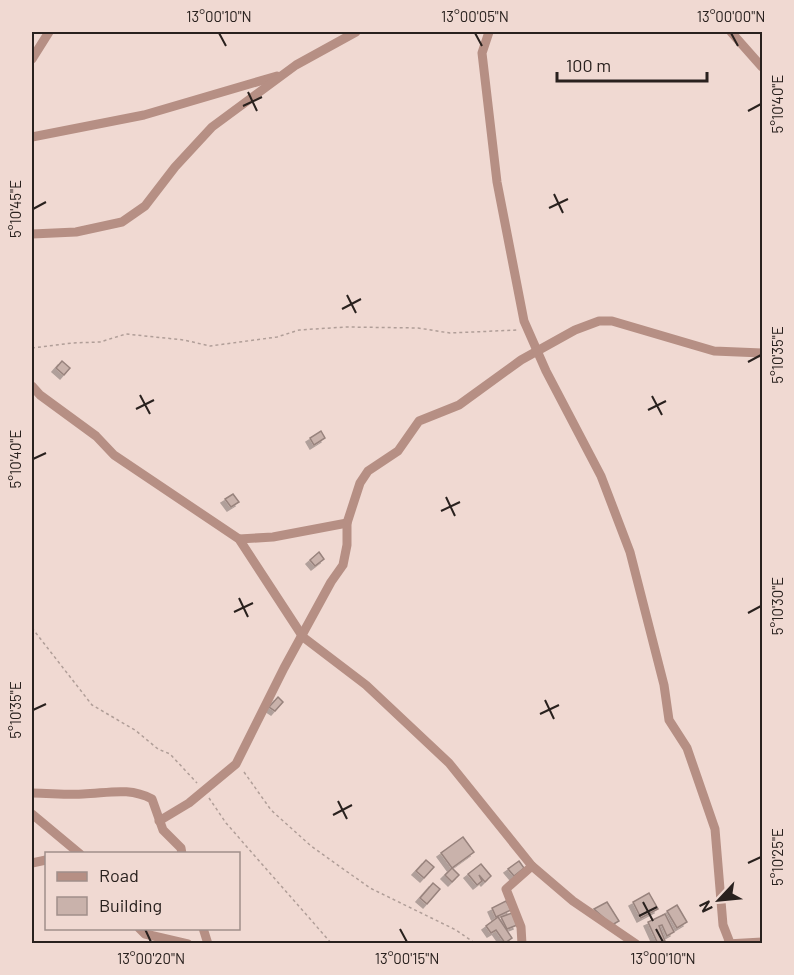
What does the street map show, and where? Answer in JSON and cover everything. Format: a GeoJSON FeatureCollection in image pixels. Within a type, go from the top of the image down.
{"type":"FeatureCollection","features":[{"type":"Feature","properties":{"kind":"street"},"geometry":{"type":"LineString","coordinates":[[32,59],[49,32]]}},
{"type":"Feature","properties":{"kind":"street"},"geometry":{"type":"LineString","coordinates":[[32,234],[101,229],[122,222],[138,212],[212,127],[282,74],[356,32]]}},
{"type":"Feature","properties":{"kind":"street"},"geometry":{"type":"LineString","coordinates":[[489,32],[482,53],[497,182],[524,321],[601,476],[630,552],[664,685],[669,720],[694,766],[715,829],[723,925],[728,943],[762,942]]}},
{"type":"Feature","properties":{"kind":"street"},"geometry":{"type":"LineString","coordinates":[[730,32],[762,67]]}},
{"type":"Feature","properties":{"kind":"street"},"geometry":{"type":"LineString","coordinates":[[32,137],[144,115],[282,74]]}},
{"type":"Feature","properties":{"kind":"street"},"geometry":{"type":"LineString","coordinates":[[159,821],[204,790],[236,764],[266,701],[331,582],[343,565],[347,545],[347,523],[360,483],[368,471],[398,451],[419,421],[459,405],[537,351],[599,321],[612,321],[714,351],[762,353]]}},
{"type":"Feature","properties":{"kind":"street"},"geometry":{"type":"LineString","coordinates":[[32,386],[40,395],[96,436],[114,455],[239,539],[303,637],[366,685],[449,763],[532,866],[573,901],[636,944]]}},
{"type":"Feature","properties":{"kind":"street"},"geometry":{"type":"LineString","coordinates":[[239,539],[273,537],[347,523]]}},
{"type":"Feature","properties":{"kind":"street"},"geometry":{"type":"LineString","coordinates":[[32,792],[83,794],[131,791],[152,799],[159,821],[169,837],[181,848],[182,852]]}},
{"type":"Feature","properties":{"kind":"street"},"geometry":{"type":"LineString","coordinates":[[32,814],[78,852]]}},
{"type":"Feature","properties":{"kind":"street"},"geometry":{"type":"LineString","coordinates":[[522,944],[521,927],[506,889],[532,866]]}},
{"type":"Feature","properties":{"kind":"street"},"geometry":{"type":"LineString","coordinates":[[141,930],[145,934],[188,944]]}},
{"type":"Feature","properties":{"kind":"path"},"geometry":{"type":"LineString","coordinates":[[32,348],[56,344],[100,342],[126,334],[210,346],[277,337],[299,330],[346,327],[418,328],[450,333],[528,330]]}},
{"type":"Feature","properties":{"kind":"path"},"geometry":{"type":"LineString","coordinates":[[32,628],[92,705],[135,730],[158,749],[170,754],[204,790],[225,823],[276,877],[332,944]]}},
{"type":"Feature","properties":{"kind":"path"},"geometry":{"type":"LineString","coordinates":[[236,764],[271,810],[311,846],[370,888],[456,930],[476,944]]}},
{"type":"Feature","properties":{"kind":"building"},"geometry":{"type":"Polygon","coordinates":[[[62,361],[70,368],[64,375],[56,368],[62,361]]]}},
{"type":"Feature","properties":{"kind":"building"},"geometry":{"type":"Polygon","coordinates":[[[321,431],[325,438],[314,445],[310,438],[321,431]]]}},
{"type":"Feature","properties":{"kind":"building"},"geometry":{"type":"Polygon","coordinates":[[[233,494],[239,502],[231,507],[225,499],[233,494]]]}},
{"type":"Feature","properties":{"kind":"building"},"geometry":{"type":"Polygon","coordinates":[[[319,552],[324,559],[315,566],[310,560],[319,552]]]}},
{"type":"Feature","properties":{"kind":"building"},"geometry":{"type":"Polygon","coordinates":[[[278,697],[283,702],[275,711],[269,707],[278,697]]]}},
{"type":"Feature","properties":{"kind":"building"},"geometry":{"type":"Polygon","coordinates":[[[463,837],[474,852],[452,868],[441,853],[463,837]]]}},
{"type":"Feature","properties":{"kind":"building"},"geometry":{"type":"Polygon","coordinates":[[[426,860],[434,867],[424,878],[416,871],[426,860]]]}},
{"type":"Feature","properties":{"kind":"building"},"geometry":{"type":"Polygon","coordinates":[[[519,861],[524,868],[514,876],[508,869],[519,861]]]}},
{"type":"Feature","properties":{"kind":"building"},"geometry":{"type":"Polygon","coordinates":[[[481,864],[491,876],[485,882],[479,875],[482,881],[477,885],[468,874],[481,864]]]}},
{"type":"Feature","properties":{"kind":"building"},"geometry":{"type":"Polygon","coordinates":[[[452,868],[459,875],[452,882],[445,875],[452,868]]]}},
{"type":"Feature","properties":{"kind":"building"},"geometry":{"type":"Polygon","coordinates":[[[433,883],[440,889],[427,904],[420,898],[433,883]]]}},
{"type":"Feature","properties":{"kind":"building"},"geometry":{"type":"Polygon","coordinates":[[[649,893],[658,909],[641,918],[633,902],[649,893]]]}},
{"type":"Feature","properties":{"kind":"building"},"geometry":{"type":"Polygon","coordinates":[[[506,901],[511,910],[496,917],[492,908],[506,901]]]}},
{"type":"Feature","properties":{"kind":"building"},"geometry":{"type":"Polygon","coordinates":[[[607,902],[619,921],[612,925],[594,909],[607,902]]]}},
{"type":"Feature","properties":{"kind":"building"},"geometry":{"type":"Polygon","coordinates":[[[677,905],[687,922],[677,928],[667,911],[677,905]]]}},
{"type":"Feature","properties":{"kind":"building"},"geometry":{"type":"Polygon","coordinates":[[[512,913],[517,925],[507,929],[501,917],[512,913]]]}},
{"type":"Feature","properties":{"kind":"building"},"geometry":{"type":"Polygon","coordinates":[[[665,914],[674,932],[667,936],[662,925],[659,926],[665,941],[658,944],[648,922],[665,914]]]}},
{"type":"Feature","properties":{"kind":"building"},"geometry":{"type":"Polygon","coordinates":[[[498,917],[512,938],[505,943],[496,930],[491,933],[486,926],[498,917]]]}}]}
